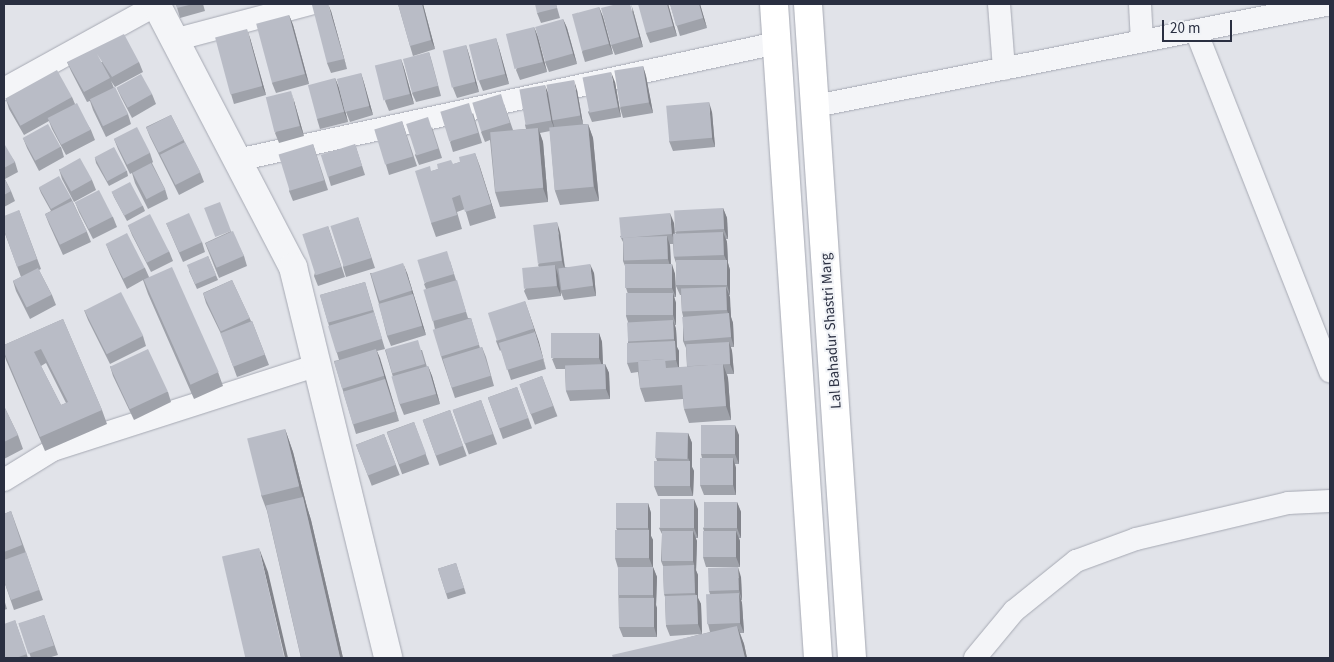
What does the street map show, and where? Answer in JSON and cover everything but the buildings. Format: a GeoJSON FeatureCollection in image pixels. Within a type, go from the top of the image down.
{"type":"FeatureCollection","features":[{"type":"Feature","properties":{"kind":"main road"},"geometry":{"type":"LineString","coordinates":[[774,4],[818,658]]}},
{"type":"Feature","properties":{"kind":"main road","name":"Lal Bahadur Shastri Marg"},"geometry":{"type":"LineString","coordinates":[[808,4],[852,658]]}},
{"type":"Feature","properties":{"kind":"street"},"geometry":{"type":"LineString","coordinates":[[4,89],[156,4],[293,267],[388,658]]}},
{"type":"Feature","properties":{"kind":"street"},"geometry":{"type":"LineString","coordinates":[[174,40],[310,4]]}},
{"type":"Feature","properties":{"kind":"street"},"geometry":{"type":"LineString","coordinates":[[999,4],[1004,69]]}},
{"type":"Feature","properties":{"kind":"street"},"geometry":{"type":"LineString","coordinates":[[1140,4],[1142,42]]}},
{"type":"Feature","properties":{"kind":"street"},"geometry":{"type":"LineString","coordinates":[[815,106],[1330,4]]}},
{"type":"Feature","properties":{"kind":"street"},"geometry":{"type":"LineString","coordinates":[[1196,31],[1330,372]]}},
{"type":"Feature","properties":{"kind":"street"},"geometry":{"type":"LineString","coordinates":[[237,160],[777,43]]}},
{"type":"Feature","properties":{"kind":"street"},"geometry":{"type":"LineString","coordinates":[[4,480],[53,450],[317,364]]}},
{"type":"Feature","properties":{"kind":"street"},"geometry":{"type":"LineString","coordinates":[[974,658],[1014,611],[1076,561],[1136,539],[1288,503],[1330,501]]}}]}
